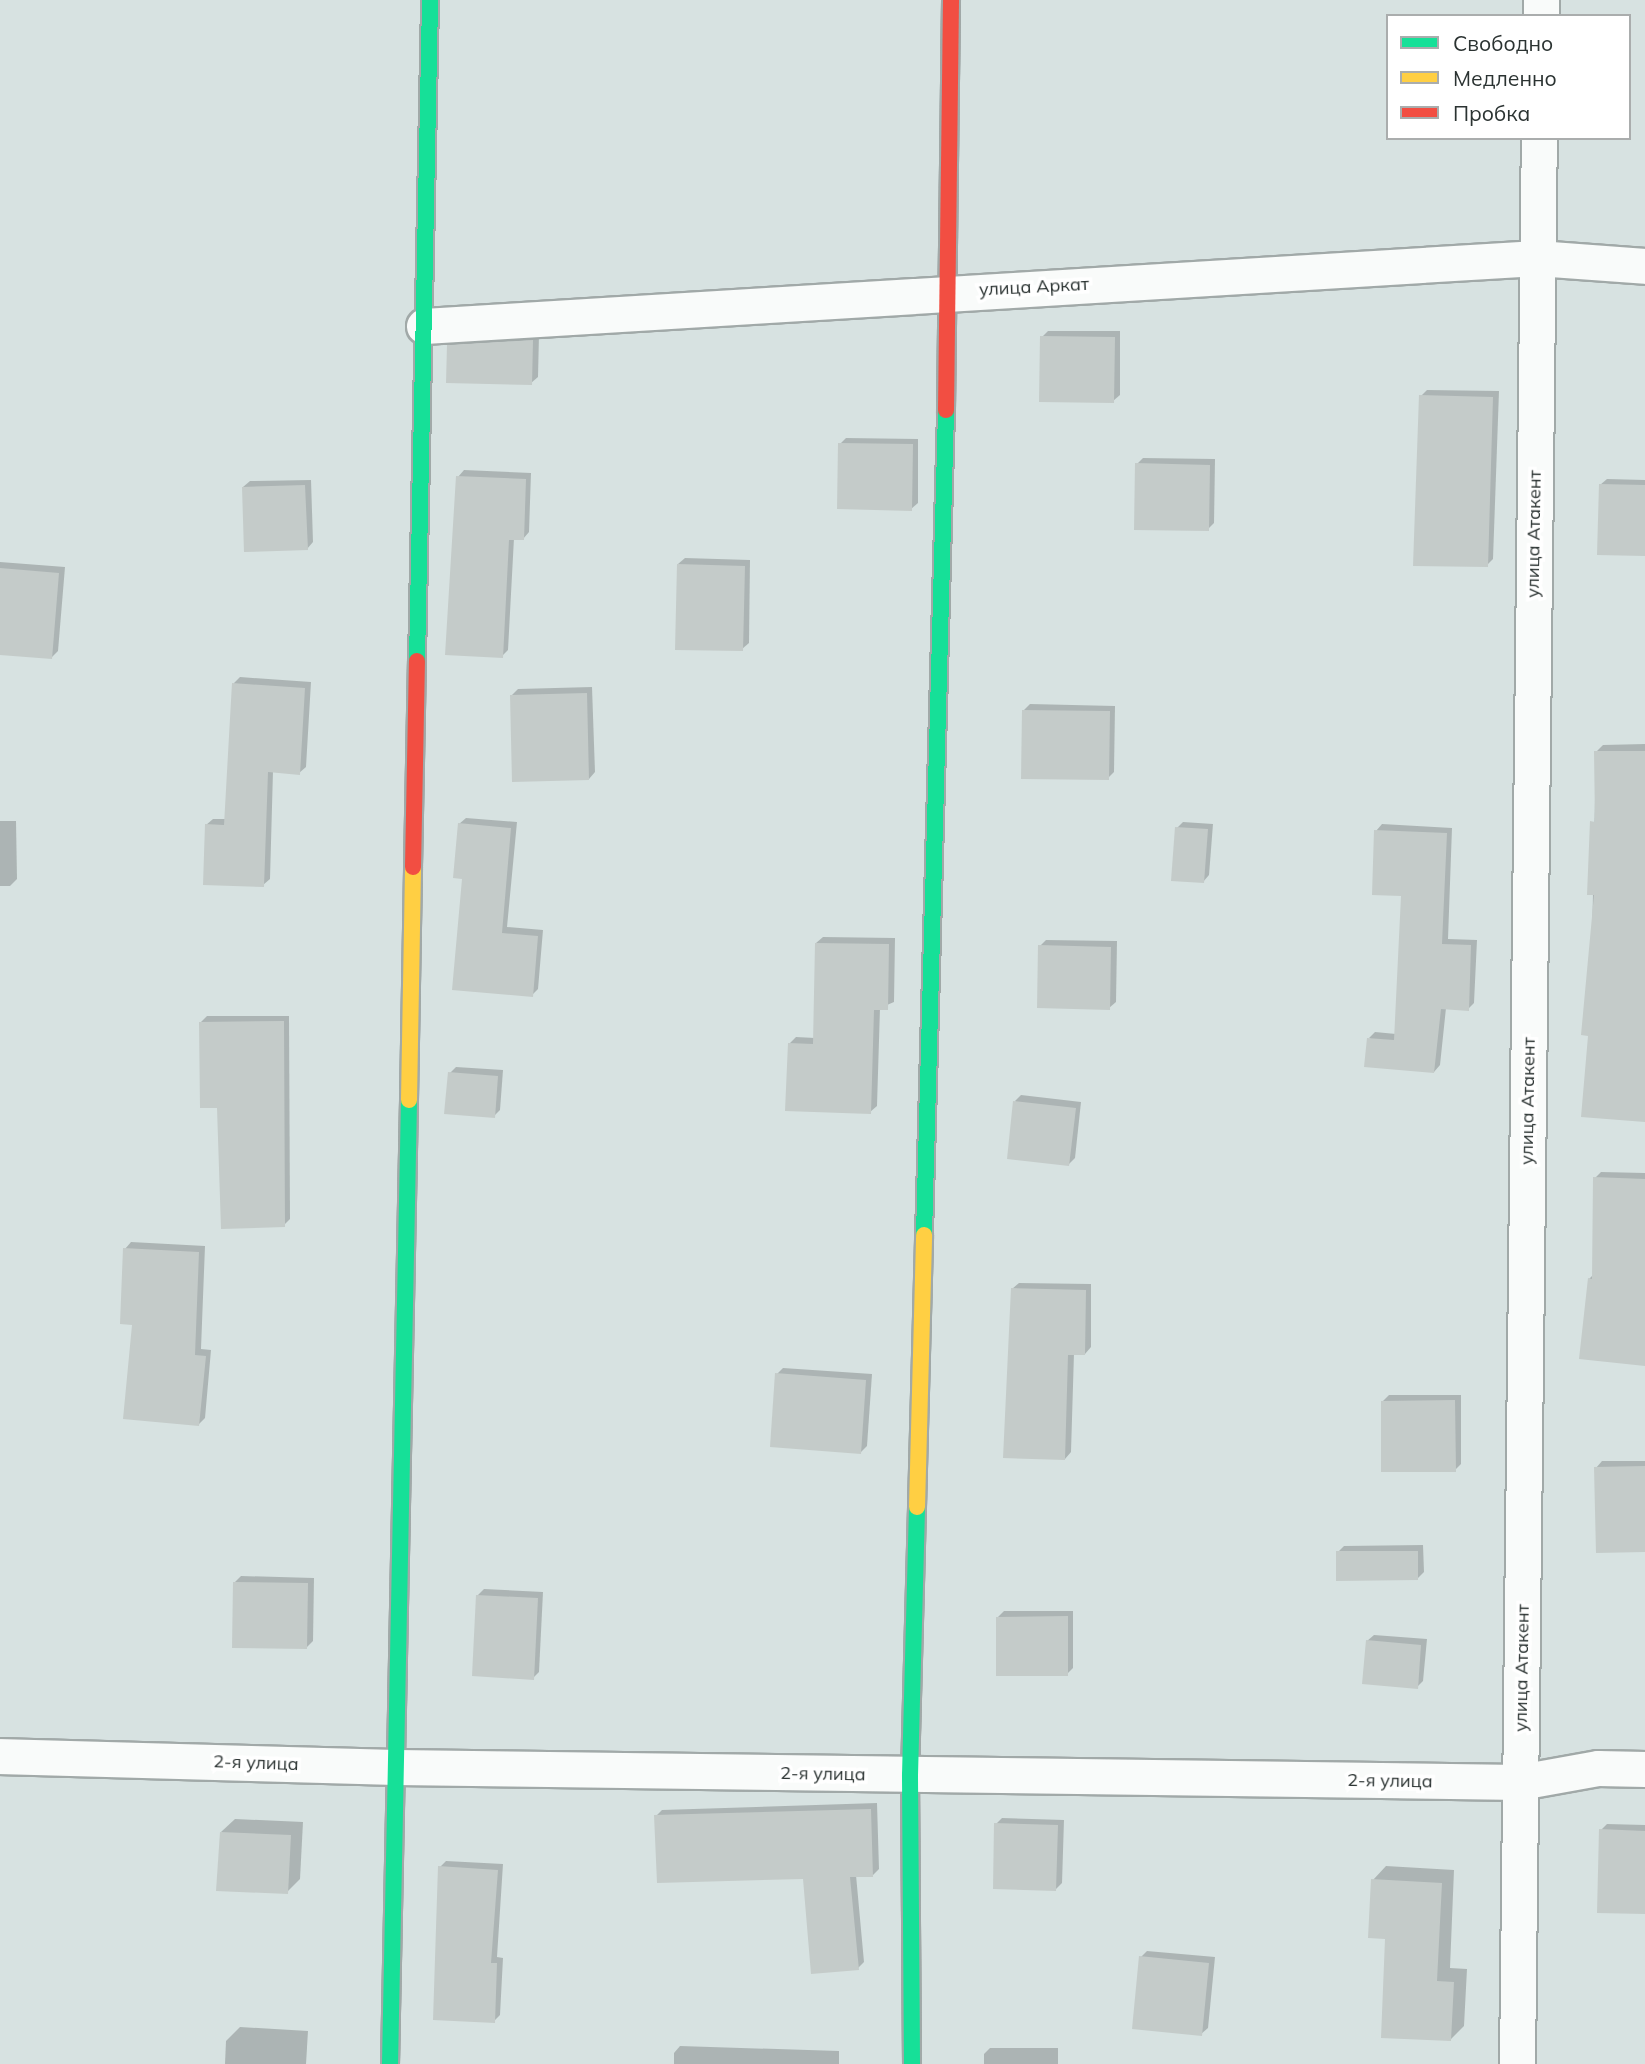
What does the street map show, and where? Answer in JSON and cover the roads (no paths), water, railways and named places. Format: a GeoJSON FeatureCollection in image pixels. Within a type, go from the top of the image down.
{"type":"FeatureCollection","features":[{"type":"Feature","properties":{"kind":"street"},"geometry":{"type":"LineString","coordinates":[[390,2064],[430,0]]}},
{"type":"Feature","properties":{"kind":"street"},"geometry":{"type":"LineString","coordinates":[[912,2064],[910,1775],[949,292],[951,0]]}},
{"type":"Feature","properties":{"kind":"street","name":"улица Атакент"},"geometry":{"type":"LineString","coordinates":[[1517,2064],[1539,140]]}},
{"type":"Feature","properties":{"kind":"street","name":"улица Аркат"},"geometry":{"type":"LineString","coordinates":[[424,326],[1537,258],[1645,266]]}},
{"type":"Feature","properties":{"kind":"street","name":"2-я улица"},"geometry":{"type":"LineString","coordinates":[[0,1756],[397,1768],[1520,1782],[1598,1768],[1645,1769]]}}]}
